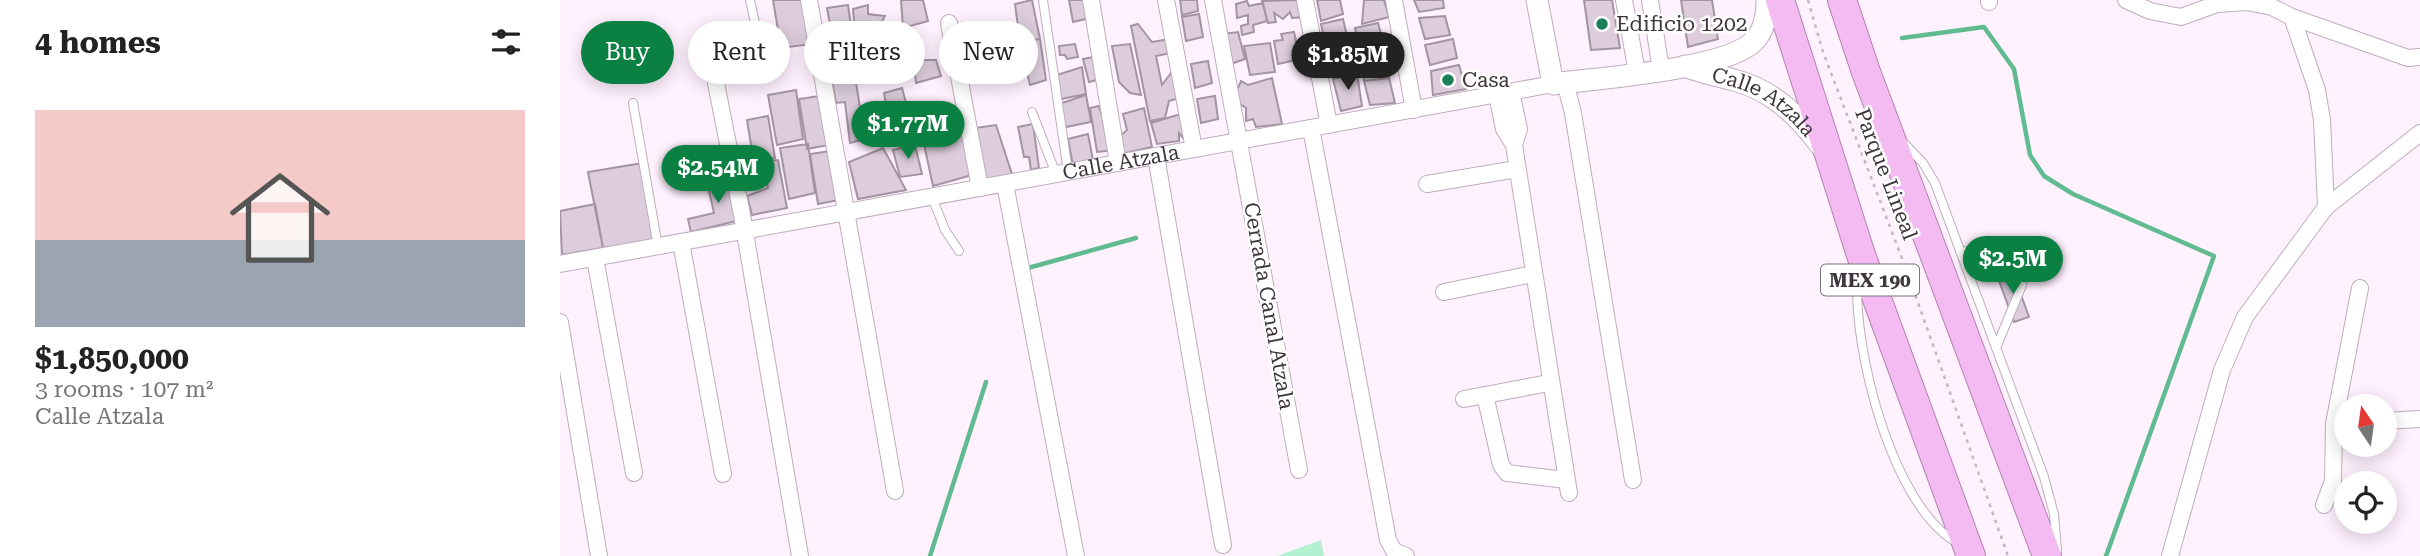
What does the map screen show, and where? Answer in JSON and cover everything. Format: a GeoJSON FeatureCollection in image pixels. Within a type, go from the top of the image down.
{"type":"FeatureCollection","features":[{"type":"Feature","properties":{"kind":"highway","name":"MEX 190"},"geometry":{"type":"LineString","coordinates":[[1780,0],[1861,255],[1969,552]]}},
{"type":"Feature","properties":{"kind":"highway","name":"MEX 190"},"geometry":{"type":"LineString","coordinates":[[1842,0],[1885,124],[2047,556]]}},
{"type":"Feature","properties":{"kind":"highway"},"geometry":{"type":"LineString","coordinates":[[1861,0],[1866,72]]}},
{"type":"Feature","properties":{"kind":"street"},"geometry":{"type":"LineString","coordinates":[[809,0],[895,491]]}},
{"type":"Feature","properties":{"kind":"street"},"geometry":{"type":"LineString","coordinates":[[1091,0],[1118,163]]}},
{"type":"Feature","properties":{"kind":"street"},"geometry":{"type":"LineString","coordinates":[[1167,0],[1194,149]]}},
{"type":"Feature","properties":{"kind":"street","name":"Cerrada Canal Atzala"},"geometry":{"type":"LineString","coordinates":[[1213,0],[1299,470]]}},
{"type":"Feature","properties":{"kind":"street"},"geometry":{"type":"LineString","coordinates":[[1305,0],[1329,125]]}},
{"type":"Feature","properties":{"kind":"street"},"geometry":{"type":"LineString","coordinates":[[1394,0],[1414,110]]}},
{"type":"Feature","properties":{"kind":"street"},"geometry":{"type":"LineString","coordinates":[[1537,0],[1559,83],[1573,113],[1633,480]]}},
{"type":"Feature","properties":{"kind":"street"},"geometry":{"type":"LineString","coordinates":[[1624,0],[1637,73]]}},
{"type":"Feature","properties":{"kind":"street"},"geometry":{"type":"LineString","coordinates":[[1650,0],[1661,70]]}},
{"type":"Feature","properties":{"kind":"street","name":"Calle Atzala"},"geometry":{"type":"LineString","coordinates":[[560,264],[1559,83],[1685,66],[1744,49],[1754,42],[1763,27],[1767,0]]}},
{"type":"Feature","properties":{"kind":"street"},"geometry":{"type":"LineString","coordinates":[[2126,0],[2150,11],[2181,17],[2217,4],[2247,2],[2272,7],[2292,17],[2408,58],[2420,57]]}},
{"type":"Feature","properties":{"kind":"street"},"geometry":{"type":"LineString","coordinates":[[2292,17],[2317,90],[2322,120],[2326,207]]}},
{"type":"Feature","properties":{"kind":"street","name":"Calle Atzala"},"geometry":{"type":"LineString","coordinates":[[1685,66],[1734,80],[1774,98],[1801,120],[1829,156]]}},
{"type":"Feature","properties":{"kind":"street"},"geometry":{"type":"LineString","coordinates":[[716,84],[745,231],[800,556]]}},
{"type":"Feature","properties":{"kind":"street"},"geometry":{"type":"LineString","coordinates":[[960,84],[980,188]]}},
{"type":"Feature","properties":{"kind":"street"},"geometry":{"type":"LineString","coordinates":[[1485,395],[1501,465],[1507,473],[1568,487],[1549,383],[1514,145],[1504,129],[1504,93]]}},
{"type":"Feature","properties":{"kind":"street"},"geometry":{"type":"LineString","coordinates":[[1311,128],[1388,540],[1394,551],[1406,556]]}},
{"type":"Feature","properties":{"kind":"street"},"geometry":{"type":"LineString","coordinates":[[2170,556],[2222,370],[2245,317],[2326,207],[2420,133]]}},
{"type":"Feature","properties":{"kind":"street"},"geometry":{"type":"LineString","coordinates":[[1156,156],[1223,545]]}},
{"type":"Feature","properties":{"kind":"street"},"geometry":{"type":"LineString","coordinates":[[1427,184],[1517,169]]}},
{"type":"Feature","properties":{"kind":"street"},"geometry":{"type":"LineString","coordinates":[[1005,184],[1076,556]]}},
{"type":"Feature","properties":{"kind":"street"},"geometry":{"type":"LineString","coordinates":[[681,242],[723,474]]}},
{"type":"Feature","properties":{"kind":"street"},"geometry":{"type":"LineString","coordinates":[[595,258],[634,473]]}},
{"type":"Feature","properties":{"kind":"street"},"geometry":{"type":"LineString","coordinates":[[1444,292],[1533,274]]}},
{"type":"Feature","properties":{"kind":"street"},"geometry":{"type":"LineString","coordinates":[[2344,394],[2360,288]]}},
{"type":"Feature","properties":{"kind":"street"},"geometry":{"type":"LineString","coordinates":[[560,322],[599,556]]}},
{"type":"Feature","properties":{"kind":"street"},"geometry":{"type":"LineString","coordinates":[[1464,399],[1549,383]]}},
{"type":"Feature","properties":{"kind":"street"},"geometry":{"type":"LineString","coordinates":[[2398,420],[2420,419]]}},
{"type":"Feature","properties":{"kind":"street"},"geometry":{"type":"LineString","coordinates":[[2325,505],[2333,481],[2336,457]]}},
{"type":"Feature","properties":{"kind":"lane"},"geometry":{"type":"LineString","coordinates":[[750,0],[755,21]]}},
{"type":"Feature","properties":{"kind":"lane"},"geometry":{"type":"LineString","coordinates":[[1043,0],[1062,173]]}},
{"type":"Feature","properties":{"kind":"lane"},"geometry":{"type":"LineString","coordinates":[[633,103],[657,247]]}},
{"type":"Feature","properties":{"kind":"lane"},"geometry":{"type":"LineString","coordinates":[[1032,112],[1062,173]]}},
{"type":"Feature","properties":{"kind":"lane"},"geometry":{"type":"LineString","coordinates":[[1885,124],[1929,173],[2047,486],[2057,556]]}},
{"type":"Feature","properties":{"kind":"lane"},"geometry":{"type":"LineString","coordinates":[[932,197],[945,230],[959,251]]}},
{"type":"Feature","properties":{"kind":"lane"},"geometry":{"type":"LineString","coordinates":[[1960,251],[2002,254],[2014,263],[2022,285],[1996,348]]}},
{"type":"Feature","properties":{"kind":"lane"},"geometry":{"type":"LineString","coordinates":[[1861,255],[1858,312],[1863,351],[1896,467],[1912,496],[1934,524],[1948,538],[1969,552]]}},
{"type":"Feature","properties":{"kind":"path","name":"Parque Lineal"},"geometry":{"type":"LineString","coordinates":[[1808,0],[1823,52],[1905,266],[2008,556]]}},
{"type":"Feature","properties":{"kind":"green space"},"geometry":{"type":"Polygon","coordinates":[[[1321,540],[1324,556],[1277,556],[1321,540]]]}},
{"type":"Feature","properties":{"kind":"building"},"geometry":{"type":"Polygon","coordinates":[[[773,0],[804,0],[808,21],[804,21],[804,45],[790,47],[790,21],[776,21],[773,0]]]}},
{"type":"Feature","properties":{"kind":"building"},"geometry":{"type":"Polygon","coordinates":[[[901,0],[923,0],[928,21],[902,21],[901,0]]]}},
{"type":"Feature","properties":{"kind":"building"},"geometry":{"type":"Polygon","coordinates":[[[1032,0],[1036,21],[1017,21],[1015,4],[1032,0]]]}},
{"type":"Feature","properties":{"kind":"building"},"geometry":{"type":"Polygon","coordinates":[[[1069,0],[1087,0],[1090,18],[1073,22],[1069,0]]]}},
{"type":"Feature","properties":{"kind":"building"},"geometry":{"type":"Polygon","coordinates":[[[1180,0],[1197,0],[1198,11],[1182,15],[1180,0]]]}},
{"type":"Feature","properties":{"kind":"building"},"geometry":{"type":"Polygon","coordinates":[[[1301,0],[1304,17],[1292,18],[1290,12],[1283,19],[1274,13],[1276,22],[1268,23],[1262,1],[1301,0]]]}},
{"type":"Feature","properties":{"kind":"building"},"geometry":{"type":"Polygon","coordinates":[[[1317,0],[1340,0],[1343,14],[1321,21],[1317,0]]]}},
{"type":"Feature","properties":{"kind":"building"},"geometry":{"type":"Polygon","coordinates":[[[1364,0],[1384,0],[1389,17],[1362,24],[1364,0]]]}},
{"type":"Feature","properties":{"kind":"building"},"geometry":{"type":"Polygon","coordinates":[[[1414,0],[1443,0],[1444,8],[1419,12],[1414,0]]]}},
{"type":"Feature","properties":{"kind":"building","name":"Edificio 1202"},"geometry":{"type":"Polygon","coordinates":[[[1584,0],[1612,0],[1620,48],[1591,50],[1584,0]]]}},
{"type":"Feature","properties":{"kind":"building"},"geometry":{"type":"Polygon","coordinates":[[[1681,0],[1712,0],[1718,39],[1688,47],[1681,0]]]}},
{"type":"Feature","properties":{"kind":"building"},"geometry":{"type":"Polygon","coordinates":[[[1247,1],[1249,6],[1263,3],[1267,21],[1253,25],[1254,32],[1242,35],[1241,26],[1248,24],[1248,15],[1237,18],[1236,4],[1247,1]]]}},
{"type":"Feature","properties":{"kind":"building"},"geometry":{"type":"Polygon","coordinates":[[[848,5],[850,21],[829,21],[827,8],[848,5]]]}},
{"type":"Feature","properties":{"kind":"building"},"geometry":{"type":"Polygon","coordinates":[[[868,5],[868,14],[885,16],[882,21],[854,21],[853,9],[868,5]]]}},
{"type":"Feature","properties":{"kind":"building"},"geometry":{"type":"Polygon","coordinates":[[[1199,14],[1203,37],[1186,41],[1182,17],[1199,14]]]}},
{"type":"Feature","properties":{"kind":"building"},"geometry":{"type":"Polygon","coordinates":[[[1445,16],[1450,35],[1425,39],[1419,18],[1445,16]]]}},
{"type":"Feature","properties":{"kind":"building"},"geometry":{"type":"Polygon","coordinates":[[[1343,19],[1349,45],[1327,52],[1321,24],[1343,19]]]}},
{"type":"Feature","properties":{"kind":"building"},"geometry":{"type":"Polygon","coordinates":[[[1378,23],[1385,49],[1360,53],[1355,28],[1378,23]]]}},
{"type":"Feature","properties":{"kind":"building"},"geometry":{"type":"Polygon","coordinates":[[[1138,24],[1152,42],[1170,39],[1171,53],[1156,56],[1162,85],[1174,69],[1179,98],[1169,101],[1165,118],[1150,121],[1131,26],[1138,24]]]}},
{"type":"Feature","properties":{"kind":"building"},"geometry":{"type":"Polygon","coordinates":[[[1238,32],[1245,59],[1231,64],[1222,34],[1238,32]]]}},
{"type":"Feature","properties":{"kind":"building"},"geometry":{"type":"Polygon","coordinates":[[[1294,32],[1300,59],[1278,64],[1274,41],[1283,40],[1281,34],[1294,32]]]}},
{"type":"Feature","properties":{"kind":"building"},"geometry":{"type":"Polygon","coordinates":[[[1038,39],[1046,80],[1038,82],[1038,39]]]}},
{"type":"Feature","properties":{"kind":"building"},"geometry":{"type":"Polygon","coordinates":[[[1453,39],[1457,58],[1430,65],[1425,45],[1453,39]]]}},
{"type":"Feature","properties":{"kind":"building"},"geometry":{"type":"Polygon","coordinates":[[[1270,43],[1275,72],[1250,75],[1244,46],[1270,43]]]}},
{"type":"Feature","properties":{"kind":"building"},"geometry":{"type":"Polygon","coordinates":[[[1075,44],[1078,57],[1067,59],[1065,55],[1060,55],[1059,46],[1075,44]]]}},
{"type":"Feature","properties":{"kind":"building"},"geometry":{"type":"Polygon","coordinates":[[[1130,44],[1141,95],[1130,93],[1119,82],[1112,46],[1130,44]]]}},
{"type":"Feature","properties":{"kind":"building"},"geometry":{"type":"Polygon","coordinates":[[[1349,47],[1354,73],[1333,79],[1327,51],[1349,47]]]}},
{"type":"Feature","properties":{"kind":"building"},"geometry":{"type":"Polygon","coordinates":[[[1385,49],[1389,78],[1364,81],[1360,55],[1385,49]]]}},
{"type":"Feature","properties":{"kind":"building"},"geometry":{"type":"Polygon","coordinates":[[[1104,55],[1108,77],[1089,82],[1083,59],[1104,55]]]}},
{"type":"Feature","properties":{"kind":"building"},"geometry":{"type":"Polygon","coordinates":[[[925,60],[936,60],[939,77],[925,80],[925,60]]]}},
{"type":"Feature","properties":{"kind":"building"},"geometry":{"type":"Polygon","coordinates":[[[1208,61],[1212,83],[1195,88],[1191,64],[1208,61]]]}},
{"type":"Feature","properties":{"kind":"building","name":"Casa"},"geometry":{"type":"Polygon","coordinates":[[[1459,65],[1466,89],[1433,95],[1431,71],[1459,65]]]}},
{"type":"Feature","properties":{"kind":"building"},"geometry":{"type":"Polygon","coordinates":[[[1082,67],[1086,94],[1061,99],[1054,76],[1082,67]]]}},
{"type":"Feature","properties":{"kind":"building"},"geometry":{"type":"Polygon","coordinates":[[[1357,74],[1362,106],[1341,111],[1333,79],[1357,74]]]}},
{"type":"Feature","properties":{"kind":"building"},"geometry":{"type":"Polygon","coordinates":[[[1272,78],[1282,124],[1256,127],[1253,119],[1246,121],[1246,108],[1240,104],[1233,88],[1238,88],[1241,81],[1248,85],[1272,78]]]}},
{"type":"Feature","properties":{"kind":"building"},"geometry":{"type":"Polygon","coordinates":[[[1389,78],[1395,103],[1370,105],[1364,81],[1389,78]]]}},
{"type":"Feature","properties":{"kind":"building"},"geometry":{"type":"Polygon","coordinates":[[[832,84],[856,84],[865,139],[850,143],[845,102],[836,103],[832,84]]]}},
{"type":"Feature","properties":{"kind":"building"},"geometry":{"type":"Polygon","coordinates":[[[902,88],[912,125],[898,126],[895,119],[889,121],[884,93],[902,88]]]}},
{"type":"Feature","properties":{"kind":"building"},"geometry":{"type":"Polygon","coordinates":[[[796,90],[803,139],[777,145],[768,95],[796,90]]]}},
{"type":"Feature","properties":{"kind":"building"},"geometry":{"type":"Polygon","coordinates":[[[827,95],[834,144],[807,149],[799,99],[827,95]]]}},
{"type":"Feature","properties":{"kind":"building"},"geometry":{"type":"Polygon","coordinates":[[[1086,95],[1091,122],[1066,127],[1059,104],[1086,95]]]}},
{"type":"Feature","properties":{"kind":"building"},"geometry":{"type":"Polygon","coordinates":[[[1215,96],[1218,119],[1201,123],[1197,99],[1215,96]]]}},
{"type":"Feature","properties":{"kind":"building"},"geometry":{"type":"Polygon","coordinates":[[[1099,106],[1116,150],[1097,152],[1090,108],[1099,106]]]}},
{"type":"Feature","properties":{"kind":"building"},"geometry":{"type":"Polygon","coordinates":[[[1144,108],[1152,147],[1121,154],[1118,138],[1127,130],[1123,114],[1144,108]]]}},
{"type":"Feature","properties":{"kind":"building"},"geometry":{"type":"Polygon","coordinates":[[[1184,113],[1188,144],[1179,133],[1179,141],[1157,144],[1151,123],[1184,113]]]}},
{"type":"Feature","properties":{"kind":"building"},"geometry":{"type":"Polygon","coordinates":[[[768,116],[775,158],[754,163],[747,120],[768,116]]]}},
{"type":"Feature","properties":{"kind":"building"},"geometry":{"type":"Polygon","coordinates":[[[961,123],[972,175],[933,186],[922,135],[961,123]]]}},
{"type":"Feature","properties":{"kind":"building"},"geometry":{"type":"Polygon","coordinates":[[[1033,124],[1039,168],[1031,170],[1029,157],[1024,157],[1018,127],[1033,124]]]}},
{"type":"Feature","properties":{"kind":"building"},"geometry":{"type":"Polygon","coordinates":[[[996,125],[1012,174],[986,181],[975,128],[996,125]]]}},
{"type":"Feature","properties":{"kind":"building"},"geometry":{"type":"Polygon","coordinates":[[[1088,134],[1093,160],[1073,165],[1068,139],[1088,134]]]}},
{"type":"Feature","properties":{"kind":"building"},"geometry":{"type":"Polygon","coordinates":[[[808,144],[815,193],[789,199],[780,148],[808,144]]]}},
{"type":"Feature","properties":{"kind":"building"},"geometry":{"type":"Polygon","coordinates":[[[915,145],[922,174],[900,177],[893,150],[915,145]]]}},
{"type":"Feature","properties":{"kind":"building"},"geometry":{"type":"Polygon","coordinates":[[[883,148],[906,190],[858,199],[849,162],[883,148]]]}},
{"type":"Feature","properties":{"kind":"building"},"geometry":{"type":"Polygon","coordinates":[[[837,150],[844,199],[818,204],[810,154],[837,150]]]}},
{"type":"Feature","properties":{"kind":"building"},"geometry":{"type":"Polygon","coordinates":[[[778,160],[787,208],[752,215],[747,196],[768,188],[761,162],[778,160]]]}},
{"type":"Feature","properties":{"kind":"building"},"geometry":{"type":"Polygon","coordinates":[[[643,163],[656,240],[603,248],[588,172],[643,163]]]}},
{"type":"Feature","properties":{"kind":"building"},"geometry":{"type":"Polygon","coordinates":[[[729,173],[740,220],[691,232],[688,219],[714,213],[706,178],[729,173]]]}},
{"type":"Feature","properties":{"kind":"building"},"geometry":{"type":"Polygon","coordinates":[[[595,204],[603,248],[562,255],[560,211],[595,204]]]}},
{"type":"Feature","properties":{"kind":"building"},"geometry":{"type":"Polygon","coordinates":[[[2012,270],[2029,317],[2014,322],[1997,275],[2012,270]]]}},
{"type":"Feature","properties":{"kind":"waterway"},"geometry":{"type":"LineString","coordinates":[[1902,38],[1984,27],[2014,69],[2030,155],[2044,176],[2073,194],[2214,256],[2106,556]]}},
{"type":"Feature","properties":{"kind":"waterway"},"geometry":{"type":"LineString","coordinates":[[1028,268],[1136,238]]}},
{"type":"Feature","properties":{"kind":"waterway"},"geometry":{"type":"LineString","coordinates":[[930,556],[986,382]]}},
{"type":"Feature","properties":{"kind":"place","name":"Edificio 1202"},"geometry":{"type":"Point","coordinates":[1602,24]}},
{"type":"Feature","properties":{"kind":"place","name":"Casa"},"geometry":{"type":"Point","coordinates":[1448,80]}}]}
